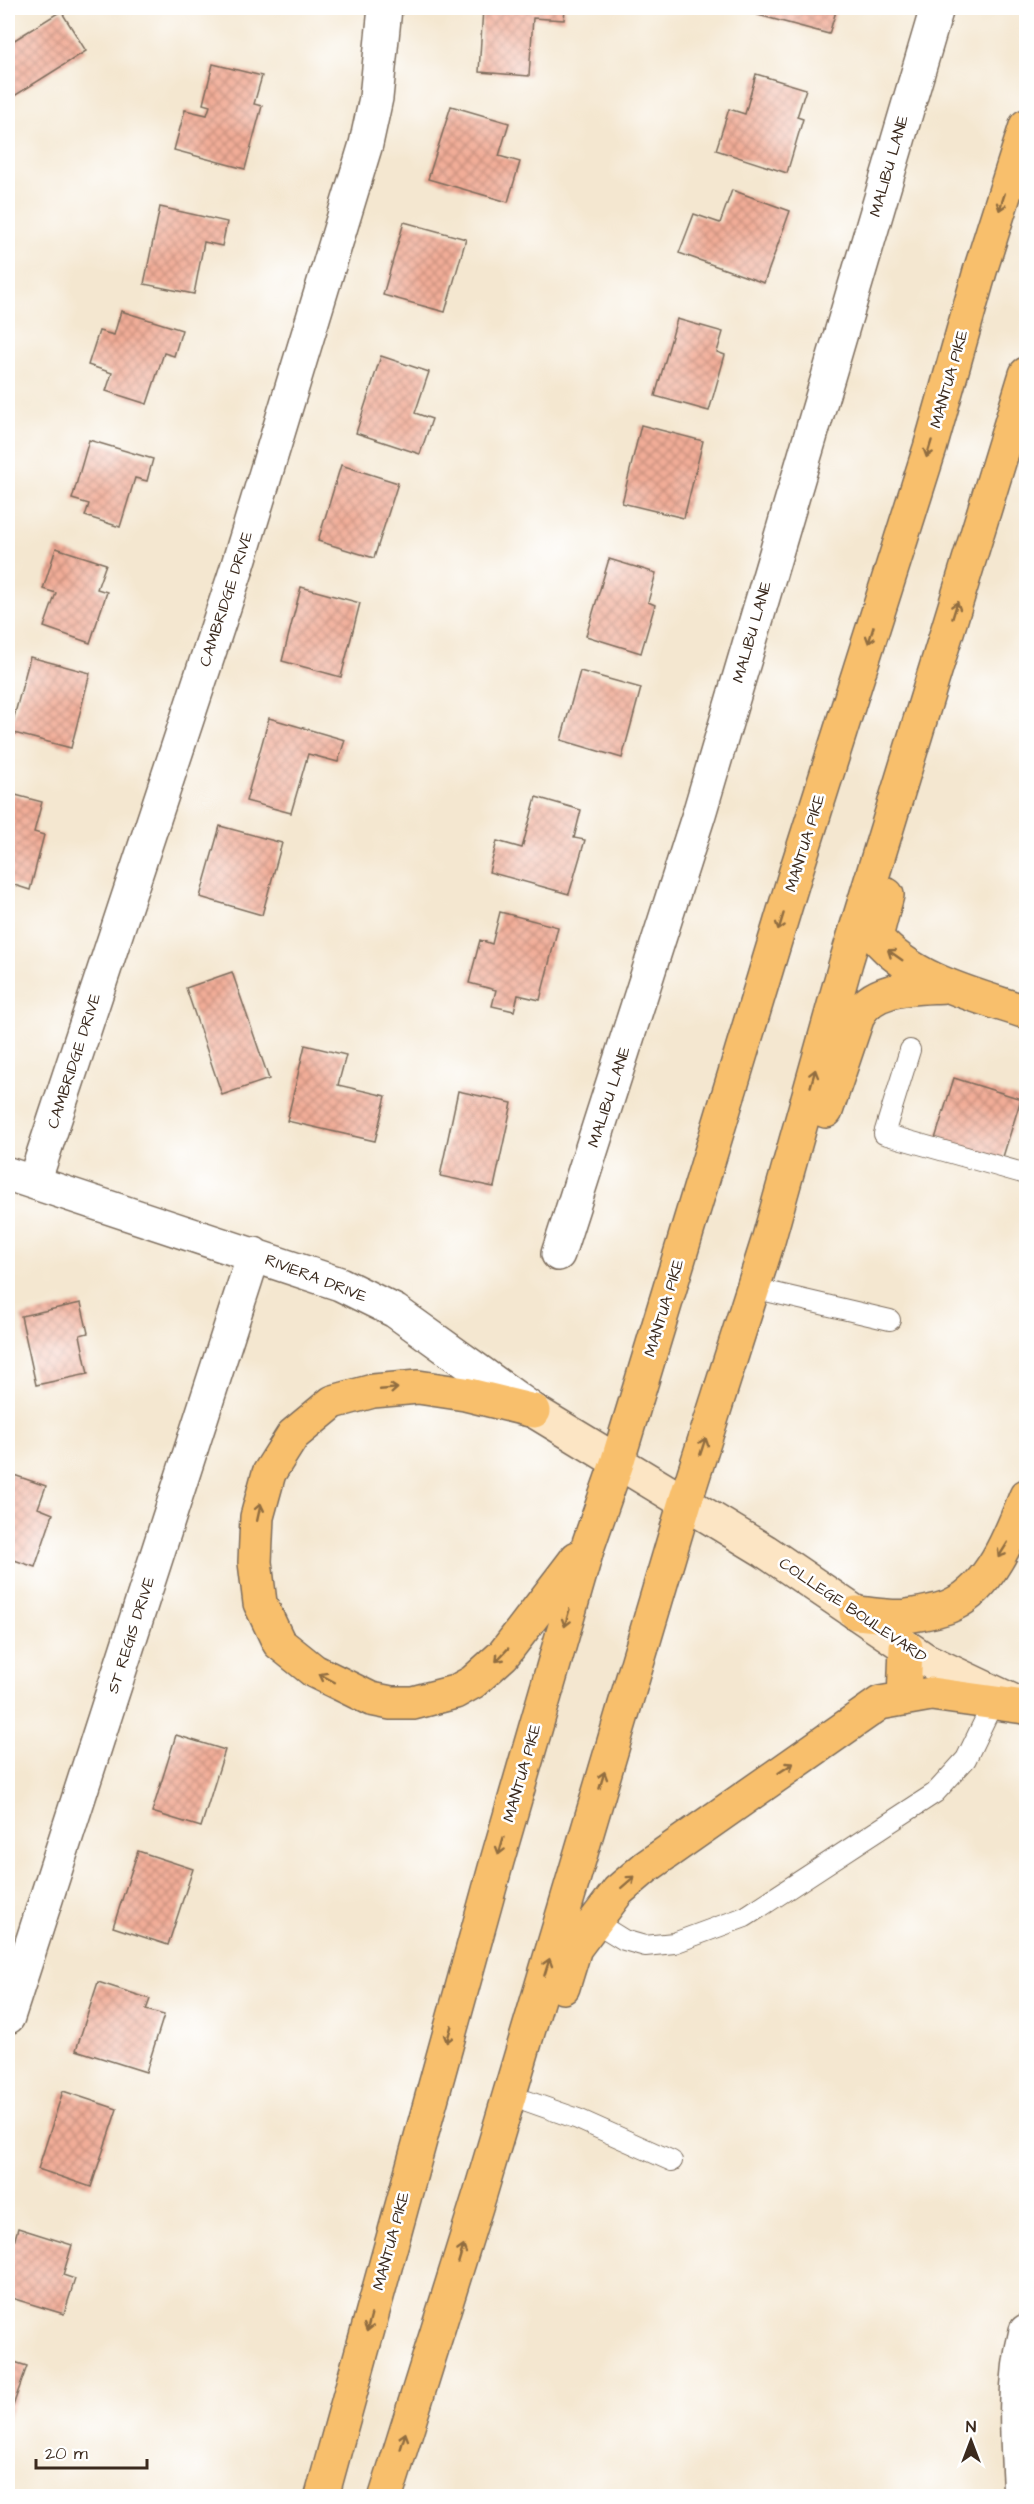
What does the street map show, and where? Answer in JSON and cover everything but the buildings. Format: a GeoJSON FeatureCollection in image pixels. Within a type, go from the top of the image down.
{"type":"FeatureCollection","features":[{"type":"Feature","properties":{"kind":"main road","name":"MANTUA PIKE"},"geometry":{"type":"LineString","coordinates":[[322,2496],[497,1861],[589,1543],[617,1463],[797,868],[926,459],[980,271],[1026,126]]}},
{"type":"Feature","properties":{"kind":"main road"},"geometry":{"type":"LineString","coordinates":[[386,2496],[480,2194],[685,1502],[768,1241],[846,962],[1026,374]]}},
{"type":"Feature","properties":{"kind":"main road"},"geometry":{"type":"LineString","coordinates":[[942,652],[951,682],[878,923],[876,937],[888,951],[944,986],[1026,1012]]}},
{"type":"Feature","properties":{"kind":"main road"},"geometry":{"type":"LineString","coordinates":[[768,1241],[797,1195],[860,1012],[883,994],[899,990],[944,986]]}},
{"type":"Feature","properties":{"kind":"main road"},"geometry":{"type":"LineString","coordinates":[[534,1411],[465,1394],[418,1387],[373,1391],[333,1402],[293,1435],[269,1473],[257,1517],[255,1562],[260,1603],[279,1643],[314,1671],[371,1699],[391,1704],[413,1703],[455,1692],[473,1682],[503,1655],[589,1543]]}},
{"type":"Feature","properties":{"kind":"main road"},"geometry":{"type":"LineString","coordinates":[[856,1613],[905,1616],[951,1606],[968,1595],[992,1567],[1008,1541],[1026,1496]]}},
{"type":"Feature","properties":{"kind":"main road"},"geometry":{"type":"LineString","coordinates":[[904,1699],[906,1647]]}},
{"type":"Feature","properties":{"kind":"main road"},"geometry":{"type":"LineString","coordinates":[[480,2194],[505,2171],[575,1948],[618,1891],[646,1867],[880,1703],[931,1694],[1014,1706]]}},
{"type":"Feature","properties":{"kind":"street","name":"CAMBRIDGE DRIVE"},"geometry":{"type":"LineString","coordinates":[[21,1178],[237,568],[363,155],[376,98],[386,8]]}},
{"type":"Feature","properties":{"kind":"street","name":"MALIBU LANE"},"geometry":{"type":"LineString","coordinates":[[558,1254],[699,814],[937,8]]}},
{"type":"Feature","properties":{"kind":"street","name":"RIVIERA DRIVE"},"geometry":{"type":"LineString","coordinates":[[21,1178],[340,1284],[395,1311],[534,1411],[685,1502]]}},
{"type":"Feature","properties":{"kind":"street","name":"ST REGIS DRIVE"},"geometry":{"type":"LineString","coordinates":[[8,2017],[254,1254]]}},
{"type":"Feature","properties":{"kind":"street","name":"COLLEGE BOULEVARD"},"geometry":{"type":"LineString","coordinates":[[685,1502],[807,1578],[924,1659],[1014,1706]]}},
{"type":"Feature","properties":{"kind":"street"},"geometry":{"type":"LineString","coordinates":[[1020,2496],[1017,2433],[1019,2358],[1026,2331]]}},
{"type":"Feature","properties":{"kind":"lane"},"geometry":{"type":"LineString","coordinates":[[910,1050],[884,1134],[1026,1174]]}},
{"type":"Feature","properties":{"kind":"lane"},"geometry":{"type":"LineString","coordinates":[[753,1288],[891,1320]]}},
{"type":"Feature","properties":{"kind":"lane"},"geometry":{"type":"LineString","coordinates":[[595,1922],[624,1940],[645,1946],[674,1943],[745,1917],[935,1792],[1014,1706]]}},
{"type":"Feature","properties":{"kind":"lane"},"geometry":{"type":"LineString","coordinates":[[527,2101],[578,2119],[672,2162]]}}]}
